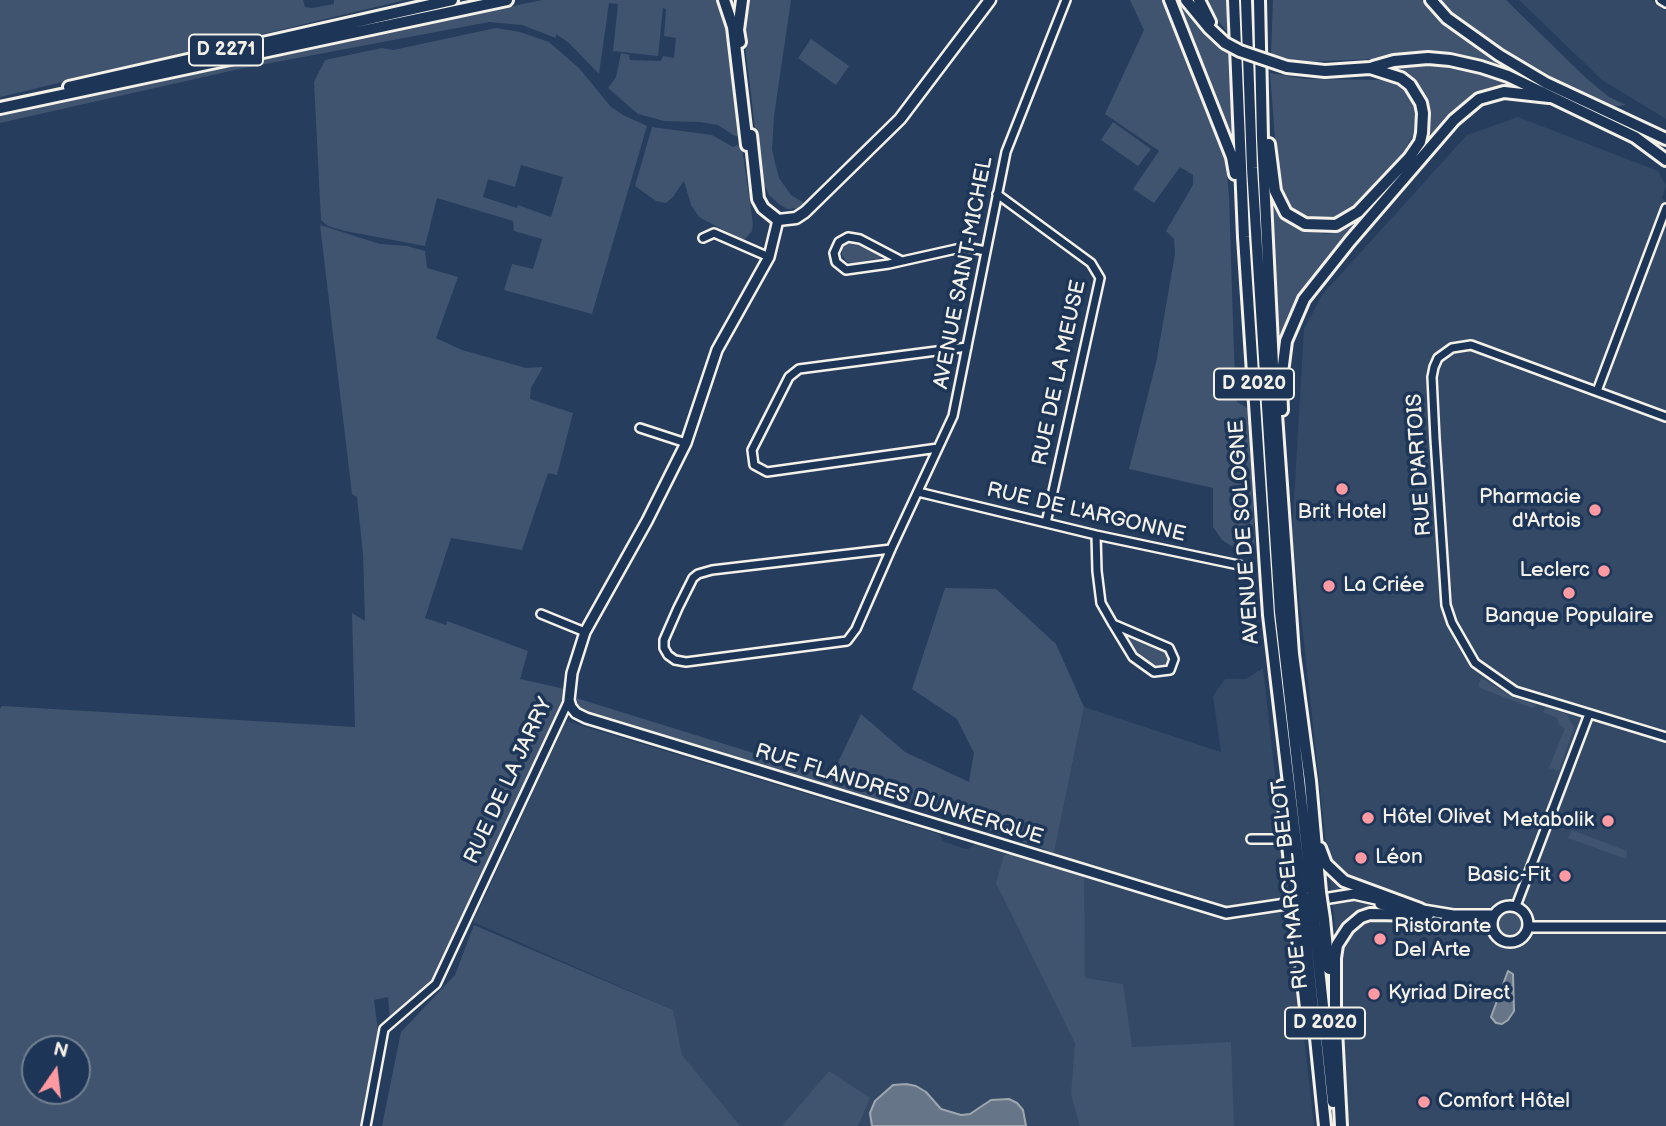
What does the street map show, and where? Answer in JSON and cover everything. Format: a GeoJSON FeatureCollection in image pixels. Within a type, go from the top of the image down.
{"type":"FeatureCollection","features":[{"type":"Feature","properties":{"kind":"main road","name":"D 2271"},"geometry":{"type":"LineString","coordinates":[[0,106],[205,55],[452,0]]}},
{"type":"Feature","properties":{"kind":"main road","name":"D 2271"},"geometry":{"type":"LineString","coordinates":[[0,106],[507,0]]}},
{"type":"Feature","properties":{"kind":"main road"},"geometry":{"type":"LineString","coordinates":[[723,0],[733,27],[754,201],[768,218],[778,220],[796,218],[805,212],[892,127],[990,0]]}},
{"type":"Feature","properties":{"kind":"main road"},"geometry":{"type":"LineString","coordinates":[[742,0],[738,30],[758,199],[763,208],[778,220]]}},
{"type":"Feature","properties":{"kind":"main road"},"geometry":{"type":"LineString","coordinates":[[1170,0],[1232,158],[1244,237]]}},
{"type":"Feature","properties":{"kind":"main road"},"geometry":{"type":"LineString","coordinates":[[1186,0],[1225,43],[1287,68],[1325,71],[1370,68],[1394,61],[1450,60],[1508,76],[1635,137],[1666,160]]}},
{"type":"Feature","properties":{"kind":"main road"},"geometry":{"type":"LineString","coordinates":[[1199,0],[1205,15],[1225,43]]}},
{"type":"Feature","properties":{"kind":"main road","name":"AVENUE DE SOLOGNE"},"geometry":{"type":"LineString","coordinates":[[1234,0],[1244,237],[1268,595],[1292,766]]}},
{"type":"Feature","properties":{"kind":"main road","name":"AVENUE DE SOLOGNE"},"geometry":{"type":"LineString","coordinates":[[1246,0],[1251,143],[1292,766]]}},
{"type":"Feature","properties":{"kind":"main road"},"geometry":{"type":"LineString","coordinates":[[1259,0],[1262,138],[1273,372],[1284,531],[1293,654],[1321,853],[1333,873],[1354,885],[1394,898],[1424,912]]}},
{"type":"Feature","properties":{"kind":"main road"},"geometry":{"type":"LineString","coordinates":[[1261,36],[1265,0]]}},
{"type":"Feature","properties":{"kind":"main road"},"geometry":{"type":"LineString","coordinates":[[1431,0],[1447,18],[1546,83],[1666,139]]}},
{"type":"Feature","properties":{"kind":"main road"},"geometry":{"type":"LineString","coordinates":[[1262,86],[1275,191],[1286,213],[1305,224],[1336,225],[1358,212],[1367,203],[1409,158],[1420,142],[1422,133],[1421,103],[1410,85],[1388,72],[1370,68]]}},
{"type":"Feature","properties":{"kind":"main road"},"geometry":{"type":"LineString","coordinates":[[1284,531],[1282,381],[1286,341],[1304,299],[1454,120],[1479,99],[1504,92],[1549,97]]}},
{"type":"Feature","properties":{"kind":"main road"},"geometry":{"type":"LineString","coordinates":[[1268,595],[1267,646],[1287,839],[1311,894]]}},
{"type":"Feature","properties":{"kind":"main road","name":"RUE MARCEL BELOT"},"geometry":{"type":"LineString","coordinates":[[1292,766],[1311,894],[1310,920],[1325,1126]]}},
{"type":"Feature","properties":{"kind":"main road"},"geometry":{"type":"LineString","coordinates":[[1312,798],[1310,920],[1319,1126]]}},
{"type":"Feature","properties":{"kind":"main road"},"geometry":{"type":"LineString","coordinates":[[1341,1126],[1335,1010],[1337,944],[1360,917],[1370,914],[1424,912]]}},
{"type":"Feature","properties":{"kind":"main road"},"geometry":{"type":"LineString","coordinates":[[1310,920],[1335,1010]]}},
{"type":"Feature","properties":{"kind":"main road","name":"RUE MARCEL BELOT"},"geometry":{"type":"LineString","coordinates":[[1310,920],[1335,1126]]}},
{"type":"Feature","properties":{"kind":"street","name":"AVENUE SAINT-MICHEL"},"geometry":{"type":"LineString","coordinates":[[891,550],[712,570],[698,574],[692,578],[678,608],[664,640],[664,648],[675,660],[686,662],[847,641],[856,629],[953,416],[1006,152],[1066,0]]}},
{"type":"Feature","properties":{"kind":"street"},"geometry":{"type":"LineString","coordinates":[[1661,0],[1666,3]]}},
{"type":"Feature","properties":{"kind":"street","name":"RUE DE LA MEUSE"},"geometry":{"type":"LineString","coordinates":[[997,194],[1090,263],[1100,278],[1046,523]]}},
{"type":"Feature","properties":{"kind":"street"},"geometry":{"type":"LineString","coordinates":[[1597,390],[1666,208]]}},
{"type":"Feature","properties":{"kind":"street","name":"RUE DE LA JARRY"},"geometry":{"type":"LineString","coordinates":[[366,1126],[384,1029],[436,984],[569,700],[572,673],[585,632],[647,521],[686,443],[718,350],[769,257],[778,220]]}},
{"type":"Feature","properties":{"kind":"street"},"geometry":{"type":"LineString","coordinates":[[703,238],[713,233],[769,257]]}},
{"type":"Feature","properties":{"kind":"street"},"geometry":{"type":"LineString","coordinates":[[900,260],[860,239],[848,237],[839,242],[834,253],[836,262],[846,270],[889,264],[965,247],[986,251]]}},
{"type":"Feature","properties":{"kind":"street","name":"RUE D'ARTOIS"},"geometry":{"type":"LineString","coordinates":[[1666,417],[1471,345],[1460,345],[1443,353],[1438,358],[1432,377],[1444,591],[1452,624],[1475,663],[1515,691],[1666,737]]}},
{"type":"Feature","properties":{"kind":"street"},"geometry":{"type":"LineString","coordinates":[[938,449],[767,472],[754,465],[752,450],[789,377],[799,369],[967,347]]}},
{"type":"Feature","properties":{"kind":"street"},"geometry":{"type":"LineString","coordinates":[[640,428],[686,443]]}},
{"type":"Feature","properties":{"kind":"street","name":"RUE DE L'ARGONNE"},"geometry":{"type":"LineString","coordinates":[[918,492],[1096,535],[1248,567]]}},
{"type":"Feature","properties":{"kind":"street"},"geometry":{"type":"LineString","coordinates":[[1096,535],[1101,603],[1113,624],[1133,657],[1154,672],[1170,670],[1174,659],[1169,648],[1113,624]]}},
{"type":"Feature","properties":{"kind":"street"},"geometry":{"type":"LineString","coordinates":[[541,614],[585,632]]}},
{"type":"Feature","properties":{"kind":"street","name":"RUE FLANDRES DUNKERQUE"},"geometry":{"type":"LineString","coordinates":[[569,700],[576,713],[586,718],[1226,913],[1311,894]]}},
{"type":"Feature","properties":{"kind":"street"},"geometry":{"type":"LineString","coordinates":[[1516,906],[1589,714]]}},
{"type":"Feature","properties":{"kind":"street"},"geometry":{"type":"LineString","coordinates":[[1251,839],[1287,839]]}},
{"type":"Feature","properties":{"kind":"street"},"geometry":{"type":"LineString","coordinates":[[1311,894],[1360,899],[1451,919],[1493,920]]}},
{"type":"Feature","properties":{"kind":"street"},"geometry":{"type":"LineString","coordinates":[[1516,906],[1525,912],[1529,927],[1524,937],[1509,942],[1496,935],[1493,920],[1502,907],[1516,906]]}},
{"type":"Feature","properties":{"kind":"street"},"geometry":{"type":"LineString","coordinates":[[1529,927],[1666,927]]}},
{"type":"Feature","properties":{"kind":"shaded area"},"geometry":{"type":"Polygon","coordinates":[[[0,0],[303,0],[305,7],[312,8],[334,4],[334,0],[405,0],[0,97],[0,0]]]}},
{"type":"Feature","properties":{"kind":"shaded area"},"geometry":{"type":"Polygon","coordinates":[[[542,0],[718,0],[727,22],[743,130],[739,137],[718,125],[664,121],[638,114],[608,88],[616,77],[621,53],[629,55],[630,60],[661,61],[663,56],[674,58],[676,38],[664,36],[666,9],[663,8],[658,56],[613,51],[618,4],[609,3],[599,74],[569,43],[556,34],[556,38],[522,25],[489,22],[239,69],[0,123],[0,115],[542,0]]]}},
{"type":"Feature","properties":{"kind":"shaded area"},"geometry":{"type":"Polygon","coordinates":[[[746,0],[791,0],[774,116],[772,150],[779,178],[791,195],[804,203],[798,208],[787,209],[779,204],[769,195],[761,178],[742,20],[746,0]]]}},
{"type":"Feature","properties":{"kind":"shaded area"},"geometry":{"type":"Polygon","coordinates":[[[1130,0],[1166,0],[1225,152],[1235,383],[1237,402],[1249,409],[1255,550],[1239,551],[1222,540],[1213,527],[1213,488],[1129,469],[1156,363],[1175,254],[1174,239],[1166,231],[1193,185],[1193,175],[1180,167],[1154,203],[1133,189],[1159,151],[1105,114],[1144,30],[1130,0]]]}},
{"type":"Feature","properties":{"kind":"shaded area"},"geometry":{"type":"Polygon","coordinates":[[[1174,0],[1183,0],[1217,45],[1230,54],[1235,148],[1232,149],[1174,0]]]}},
{"type":"Feature","properties":{"kind":"shaded area"},"geometry":{"type":"Polygon","coordinates":[[[1203,0],[1228,0],[1229,34],[1205,5],[1203,0]]]}},
{"type":"Feature","properties":{"kind":"shaded area"},"geometry":{"type":"Polygon","coordinates":[[[1273,0],[1422,0],[1471,44],[1521,75],[1445,53],[1303,62],[1282,59],[1271,54],[1273,0]]]}},
{"type":"Feature","properties":{"kind":"shaded area"},"geometry":{"type":"Polygon","coordinates":[[[1441,0],[1506,0],[1587,79],[1609,97],[1626,105],[1612,107],[1589,98],[1513,58],[1459,19],[1441,0]]]}},
{"type":"Feature","properties":{"kind":"shaded area"},"geometry":{"type":"Polygon","coordinates":[[[1519,0],[1652,0],[1666,10],[1666,119],[1602,80],[1519,0]]]}},
{"type":"Feature","properties":{"kind":"shaded area"},"geometry":{"type":"Polygon","coordinates":[[[496,28],[520,32],[549,42],[579,68],[611,107],[647,126],[592,314],[504,290],[512,264],[533,269],[542,239],[514,231],[513,221],[437,198],[425,246],[345,231],[328,226],[321,220],[314,82],[325,60],[382,48],[393,50],[496,28]],[[521,165],[515,187],[488,179],[483,197],[517,208],[518,205],[551,217],[563,177],[521,165]]]}},
{"type":"Feature","properties":{"kind":"shaded area"},"geometry":{"type":"Polygon","coordinates":[[[811,39],[849,66],[836,85],[798,58],[811,39]]]}},
{"type":"Feature","properties":{"kind":"shaded area"},"geometry":{"type":"Polygon","coordinates":[[[1423,64],[1495,78],[1524,91],[1499,89],[1416,157],[1429,122],[1427,105],[1415,83],[1395,67],[1423,64]]]}},
{"type":"Feature","properties":{"kind":"shaded area"},"geometry":{"type":"Polygon","coordinates":[[[1270,73],[1306,79],[1387,80],[1398,83],[1411,98],[1417,113],[1416,130],[1403,153],[1357,207],[1338,219],[1303,219],[1290,211],[1279,190],[1270,73]]]}},
{"type":"Feature","properties":{"kind":"shaded area"},"geometry":{"type":"Polygon","coordinates":[[[1518,117],[1658,171],[1666,185],[1662,198],[1666,202],[1666,1126],[1348,1126],[1341,980],[1292,534],[1304,329],[1322,295],[1467,135],[1518,117]]]}},
{"type":"Feature","properties":{"kind":"shaded area"},"geometry":{"type":"Polygon","coordinates":[[[1113,122],[1151,149],[1138,166],[1101,140],[1113,122]]]}},
{"type":"Feature","properties":{"kind":"shaded area"},"geometry":{"type":"Polygon","coordinates":[[[652,127],[712,135],[733,147],[737,145],[742,148],[753,224],[752,231],[745,239],[740,239],[699,217],[691,205],[684,181],[666,203],[656,201],[635,186],[652,127]]]}},
{"type":"Feature","properties":{"kind":"shaded area"},"geometry":{"type":"Polygon","coordinates":[[[1268,188],[1274,204],[1296,228],[1326,234],[1340,232],[1356,224],[1301,292],[1281,345],[1276,341],[1268,188]]]}},
{"type":"Feature","properties":{"kind":"shaded area"},"geometry":{"type":"Polygon","coordinates":[[[320,225],[380,244],[407,246],[425,251],[427,268],[458,277],[436,338],[462,350],[526,368],[543,367],[531,388],[530,399],[573,413],[557,475],[548,473],[522,550],[451,538],[425,618],[446,625],[447,621],[528,651],[520,679],[565,689],[565,701],[434,982],[390,1021],[388,997],[374,1000],[378,1031],[360,1126],[0,1126],[0,709],[2,706],[355,727],[352,613],[365,621],[363,554],[357,497],[352,494],[320,225]]]}},
{"type":"Feature","properties":{"kind":"shaded area"},"geometry":{"type":"Polygon","coordinates":[[[854,239],[882,253],[881,258],[847,262],[842,255],[842,245],[854,239]]]}},
{"type":"Feature","properties":{"kind":"shaded area"},"geometry":{"type":"Polygon","coordinates":[[[945,588],[996,589],[1056,644],[1084,707],[1054,853],[1089,863],[1084,879],[1085,978],[1123,984],[1132,1047],[1231,1042],[1234,1126],[1080,1126],[1071,1095],[1075,1043],[996,883],[1004,855],[1047,850],[890,796],[897,809],[615,722],[578,706],[576,698],[831,777],[861,714],[905,752],[969,782],[974,753],[957,719],[912,689],[945,588]]]}},
{"type":"Feature","properties":{"kind":"shaded area"},"geometry":{"type":"Polygon","coordinates":[[[1129,633],[1164,650],[1169,656],[1168,665],[1153,666],[1143,659],[1123,634],[1129,633]]]}},
{"type":"Feature","properties":{"kind":"shaded area"},"geometry":{"type":"Polygon","coordinates":[[[1263,668],[1314,1126],[686,1126],[673,1010],[473,922],[566,721],[939,834],[943,841],[962,848],[968,849],[975,844],[1084,879],[1088,863],[1054,853],[1084,707],[1221,752],[1213,696],[1225,679],[1246,679],[1263,668]]]}},
{"type":"Feature","properties":{"kind":"shaded area"},"geometry":{"type":"Polygon","coordinates":[[[1481,678],[1512,697],[1537,705],[1532,708],[1480,688],[1478,685],[1481,678]]]}},
{"type":"Feature","properties":{"kind":"shaded area"},"geometry":{"type":"Polygon","coordinates":[[[1546,707],[1566,714],[1574,727],[1559,771],[1549,768],[1565,728],[1559,725],[1557,718],[1543,712],[1546,707]]]}},
{"type":"Feature","properties":{"kind":"shaded area"},"geometry":{"type":"Polygon","coordinates":[[[1572,830],[1627,851],[1626,859],[1568,838],[1572,830]]]}},
{"type":"Feature","properties":{"kind":"shaded area"},"geometry":{"type":"Polygon","coordinates":[[[1510,911],[1519,914],[1522,923],[1519,932],[1510,935],[1501,932],[1498,923],[1501,914],[1510,911]]]}},
{"type":"Feature","properties":{"kind":"shaded area"},"geometry":{"type":"Polygon","coordinates":[[[474,925],[673,1010],[682,1055],[740,1126],[382,1126],[401,1032],[455,975],[474,925]]]}},
{"type":"Feature","properties":{"kind":"shaded area"},"geometry":{"type":"Polygon","coordinates":[[[1508,971],[1513,974],[1514,1011],[1502,1024],[1496,1023],[1491,1017],[1508,971]]]}},
{"type":"Feature","properties":{"kind":"shaded area"},"geometry":{"type":"Polygon","coordinates":[[[829,1071],[870,1098],[858,1126],[782,1126],[829,1071]]]}},
{"type":"Feature","properties":{"kind":"shaded area"},"geometry":{"type":"Polygon","coordinates":[[[906,1084],[926,1092],[941,1109],[961,1115],[970,1114],[991,1100],[1009,1099],[1023,1110],[1026,1126],[872,1126],[870,1113],[875,1101],[893,1085],[906,1084]]]}},
{"type":"Feature","properties":{"kind":"place","name":"Brit Hotel"},"geometry":{"type":"Point","coordinates":[1342,489]}},
{"type":"Feature","properties":{"kind":"place","name":"Pharmacie d'Artois"},"geometry":{"type":"Point","coordinates":[1595,510]}},
{"type":"Feature","properties":{"kind":"place","name":"Leclerc"},"geometry":{"type":"Point","coordinates":[1604,571]}},
{"type":"Feature","properties":{"kind":"place","name":"La Criée"},"geometry":{"type":"Point","coordinates":[1329,586]}},
{"type":"Feature","properties":{"kind":"place","name":"Banque Populaire"},"geometry":{"type":"Point","coordinates":[1569,593]}},
{"type":"Feature","properties":{"kind":"place","name":"Hôtel Olivet"},"geometry":{"type":"Point","coordinates":[1368,818]}},
{"type":"Feature","properties":{"kind":"place","name":"Metabolik"},"geometry":{"type":"Point","coordinates":[1608,821]}},
{"type":"Feature","properties":{"kind":"place","name":"Léon"},"geometry":{"type":"Point","coordinates":[1361,858]}},
{"type":"Feature","properties":{"kind":"place","name":"Basic-Fit"},"geometry":{"type":"Point","coordinates":[1565,876]}},
{"type":"Feature","properties":{"kind":"place","name":"Ristorante Del Arte"},"geometry":{"type":"Point","coordinates":[1380,939]}},
{"type":"Feature","properties":{"kind":"place","name":"Kyriad Direct"},"geometry":{"type":"Point","coordinates":[1374,994]}},
{"type":"Feature","properties":{"kind":"place","name":"Comfort Hôtel"},"geometry":{"type":"Point","coordinates":[1424,1102]}}]}
